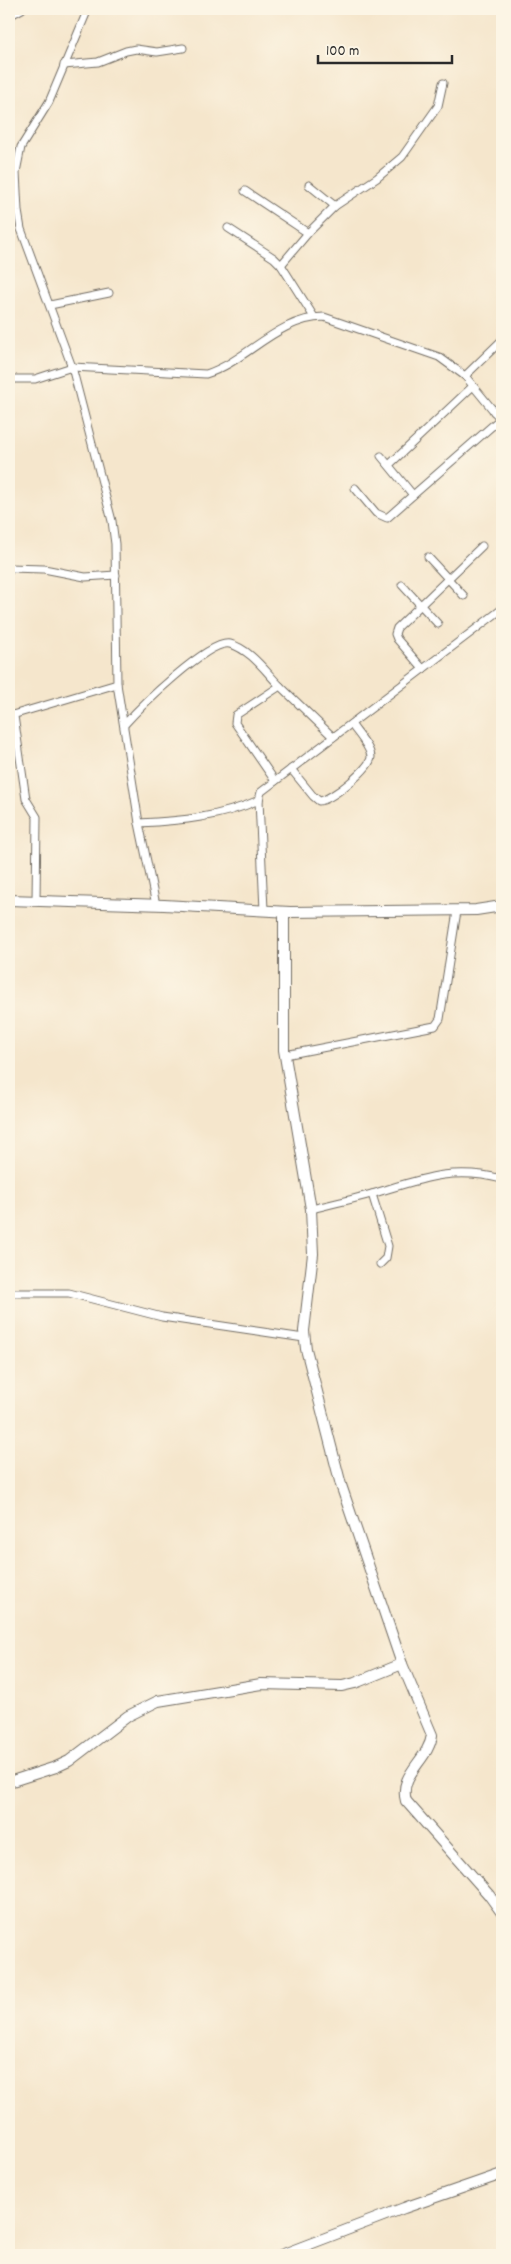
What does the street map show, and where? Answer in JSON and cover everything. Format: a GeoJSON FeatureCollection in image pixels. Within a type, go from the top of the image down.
{"type":"FeatureCollection","features":[{"type":"Feature","properties":{"kind":"street"},"geometry":{"type":"LineString","coordinates":[[9,16],[22,9]]}},
{"type":"Feature","properties":{"kind":"street"},"geometry":{"type":"LineString","coordinates":[[88,9],[44,111],[21,147],[16,172],[19,220],[72,367],[112,521],[116,574],[117,684],[139,823],[156,905]]}},
{"type":"Feature","properties":{"kind":"street"},"geometry":{"type":"LineString","coordinates":[[64,65],[98,62],[136,49],[157,52],[183,48]]}},
{"type":"Feature","properties":{"kind":"street"},"geometry":{"type":"LineString","coordinates":[[281,265],[308,233],[335,206],[377,178],[402,157],[438,106],[443,83]]}},
{"type":"Feature","properties":{"kind":"street"},"geometry":{"type":"LineString","coordinates":[[309,185],[335,206]]}},
{"type":"Feature","properties":{"kind":"street"},"geometry":{"type":"LineString","coordinates":[[245,190],[308,233]]}},
{"type":"Feature","properties":{"kind":"street"},"geometry":{"type":"LineString","coordinates":[[228,228],[274,258],[281,265],[314,317]]}},
{"type":"Feature","properties":{"kind":"street"},"geometry":{"type":"LineString","coordinates":[[50,305],[109,294]]}},
{"type":"Feature","properties":{"kind":"street"},"geometry":{"type":"LineString","coordinates":[[9,379],[35,379],[72,367],[206,374],[225,366],[273,334],[314,317],[332,318],[425,351],[452,364],[465,376],[501,420],[391,515],[382,517],[355,488]]}},
{"type":"Feature","properties":{"kind":"street"},"geometry":{"type":"LineString","coordinates":[[465,376],[502,340]]}},
{"type":"Feature","properties":{"kind":"street"},"geometry":{"type":"LineString","coordinates":[[389,465],[473,386]]}},
{"type":"Feature","properties":{"kind":"street"},"geometry":{"type":"LineString","coordinates":[[494,412],[502,405]]}},
{"type":"Feature","properties":{"kind":"street"},"geometry":{"type":"LineString","coordinates":[[381,456],[413,495]]}},
{"type":"Feature","properties":{"kind":"street"},"geometry":{"type":"LineString","coordinates":[[423,669],[397,639],[395,634],[397,628],[482,546]]}},
{"type":"Feature","properties":{"kind":"street"},"geometry":{"type":"LineString","coordinates":[[428,557],[464,596]]}},
{"type":"Feature","properties":{"kind":"street"},"geometry":{"type":"LineString","coordinates":[[9,568],[44,569],[85,577],[116,574]]}},
{"type":"Feature","properties":{"kind":"street"},"geometry":{"type":"LineString","coordinates":[[402,585],[438,624]]}},
{"type":"Feature","properties":{"kind":"street"},"geometry":{"type":"LineString","coordinates":[[264,910],[261,792],[502,609]]}},
{"type":"Feature","properties":{"kind":"street"},"geometry":{"type":"LineString","coordinates":[[124,725],[156,691],[200,657],[222,644],[229,644],[247,653],[333,737]]}},
{"type":"Feature","properties":{"kind":"street"},"geometry":{"type":"LineString","coordinates":[[36,901],[37,817],[26,799],[14,744],[11,716],[117,684]]}},
{"type":"Feature","properties":{"kind":"street"},"geometry":{"type":"LineString","coordinates":[[275,781],[234,723],[234,718],[280,686]]}},
{"type":"Feature","properties":{"kind":"street"},"geometry":{"type":"LineString","coordinates":[[291,769],[319,801],[330,798],[367,767],[371,760],[370,752],[351,724]]}},
{"type":"Feature","properties":{"kind":"street"},"geometry":{"type":"LineString","coordinates":[[139,823],[205,817],[236,811],[260,800]]}},
{"type":"Feature","properties":{"kind":"street"},"geometry":{"type":"LineString","coordinates":[[10,902],[36,901],[156,905],[284,912],[457,911],[502,906]]}},
{"type":"Feature","properties":{"kind":"street"},"geometry":{"type":"LineString","coordinates":[[285,1056],[435,1026],[440,1019],[457,911]]}},
{"type":"Feature","properties":{"kind":"street"},"geometry":{"type":"LineString","coordinates":[[284,912],[285,1056],[311,1209],[313,1254],[304,1338],[337,1474],[402,1664],[432,1735],[429,1744],[405,1783],[404,1793],[406,1801],[489,1895],[502,1913]]}},
{"type":"Feature","properties":{"kind":"street"},"geometry":{"type":"LineString","coordinates":[[311,1209],[372,1194],[420,1179],[450,1174],[478,1174],[502,1179]]}},
{"type":"Feature","properties":{"kind":"street"},"geometry":{"type":"LineString","coordinates":[[372,1194],[388,1246],[386,1258],[380,1264]]}},
{"type":"Feature","properties":{"kind":"street"},"geometry":{"type":"LineString","coordinates":[[9,1292],[69,1293],[162,1317],[304,1338]]}},
{"type":"Feature","properties":{"kind":"street"},"geometry":{"type":"LineString","coordinates":[[9,1782],[69,1761],[128,1716],[158,1701],[261,1684],[342,1686],[355,1683],[402,1664]]}},
{"type":"Feature","properties":{"kind":"street"},"geometry":{"type":"LineString","coordinates":[[282,2255],[404,2208],[502,2174]]}}]}
